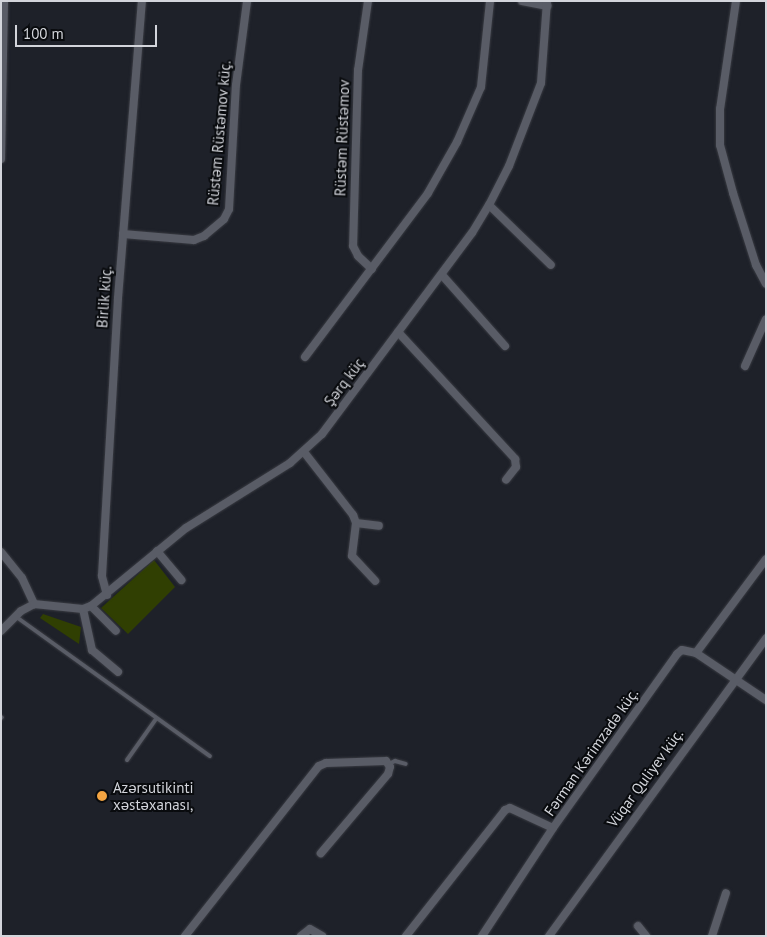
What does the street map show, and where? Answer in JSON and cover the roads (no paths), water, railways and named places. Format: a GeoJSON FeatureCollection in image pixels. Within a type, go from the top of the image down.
{"type":"FeatureCollection","features":[{"type":"Feature","properties":{"kind":"street"},"geometry":{"type":"LineString","coordinates":[[1,159],[4,1]]}},
{"type":"Feature","properties":{"kind":"street","name":"Birlik küç."},"geometry":{"type":"LineString","coordinates":[[107,595],[102,576],[123,234],[142,1]]}},
{"type":"Feature","properties":{"kind":"street","name":"Rüstəm Rüstəmov küç."},"geometry":{"type":"LineString","coordinates":[[123,234],[194,240],[204,236],[224,219],[229,209],[236,85],[247,1]]}},
{"type":"Feature","properties":{"kind":"street","name":"Rüstəm Rüstəmov"},"geometry":{"type":"LineString","coordinates":[[368,1],[358,70],[352,246],[358,256],[372,269]]}},
{"type":"Feature","properties":{"kind":"street"},"geometry":{"type":"LineString","coordinates":[[305,357],[428,193],[457,142],[481,87],[490,1]]}},
{"type":"Feature","properties":{"kind":"street"},"geometry":{"type":"LineString","coordinates":[[522,1],[547,4]]}},
{"type":"Feature","properties":{"kind":"street"},"geometry":{"type":"LineString","coordinates":[[736,1],[720,109],[720,145],[736,202],[766,284]]}},
{"type":"Feature","properties":{"kind":"street","name":"Şərq küç"},"geometry":{"type":"LineString","coordinates":[[87,608],[107,595],[157,551],[216,506],[304,452],[322,434],[442,275],[489,205],[509,166],[541,83],[547,4]]}},
{"type":"Feature","properties":{"kind":"street"},"geometry":{"type":"LineString","coordinates":[[489,205],[551,265]]}},
{"type":"Feature","properties":{"kind":"street"},"geometry":{"type":"LineString","coordinates":[[442,275],[505,346]]}},
{"type":"Feature","properties":{"kind":"street"},"geometry":{"type":"LineString","coordinates":[[745,366],[766,319]]}},
{"type":"Feature","properties":{"kind":"street"},"geometry":{"type":"LineString","coordinates":[[398,332],[515,459],[516,467],[506,480]]}},
{"type":"Feature","properties":{"kind":"street"},"geometry":{"type":"LineString","coordinates":[[304,452],[356,523],[352,556],[375,581]]}},
{"type":"Feature","properties":{"kind":"street"},"geometry":{"type":"LineString","coordinates":[[356,523],[378,526]]}},
{"type":"Feature","properties":{"kind":"street"},"geometry":{"type":"LineString","coordinates":[[157,551],[181,580]]}},
{"type":"Feature","properties":{"kind":"street"},"geometry":{"type":"LineString","coordinates":[[1,552],[22,578],[34,604]]}},
{"type":"Feature","properties":{"kind":"street"},"geometry":{"type":"LineString","coordinates":[[766,558],[696,654],[766,700]]}},
{"type":"Feature","properties":{"kind":"street"},"geometry":{"type":"LineString","coordinates":[[1,631],[15,616],[34,604],[87,608],[116,631]]}},
{"type":"Feature","properties":{"kind":"street"},"geometry":{"type":"LineString","coordinates":[[87,608],[92,650],[118,672]]}},
{"type":"Feature","properties":{"kind":"street","name":"Vüqar Quliyev küç."},"geometry":{"type":"LineString","coordinates":[[550,936],[735,678],[766,638]]}},
{"type":"Feature","properties":{"kind":"street","name":"Fərman Kərimzadə küç."},"geometry":{"type":"LineString","coordinates":[[406,936],[505,810],[510,808],[553,828],[678,654],[688,650],[696,654]]}},
{"type":"Feature","properties":{"kind":"street"},"geometry":{"type":"LineString","coordinates":[[185,936],[319,766],[326,763],[382,760],[389,764],[388,774],[321,853]]}},
{"type":"Feature","properties":{"kind":"street"},"geometry":{"type":"LineString","coordinates":[[482,936],[553,828]]}},
{"type":"Feature","properties":{"kind":"street"},"geometry":{"type":"LineString","coordinates":[[712,936],[726,893]]}},
{"type":"Feature","properties":{"kind":"street"},"geometry":{"type":"LineString","coordinates":[[638,926],[646,936]]}},
{"type":"Feature","properties":{"kind":"street"},"geometry":{"type":"LineString","coordinates":[[301,936],[310,929],[322,936]]}},
{"type":"Feature","properties":{"kind":"lane"},"geometry":{"type":"LineString","coordinates":[[15,616],[210,756]]}},
{"type":"Feature","properties":{"kind":"lane"},"geometry":{"type":"LineString","coordinates":[[127,760],[156,719]]}},
{"type":"Feature","properties":{"kind":"lane"},"geometry":{"type":"LineString","coordinates":[[389,764],[395,761],[406,764]]}},
{"type":"Feature","properties":{"kind":"place","name":"Azərsutikinti xəstəxanası,"},"geometry":{"type":"Point","coordinates":[102,796]}}]}
